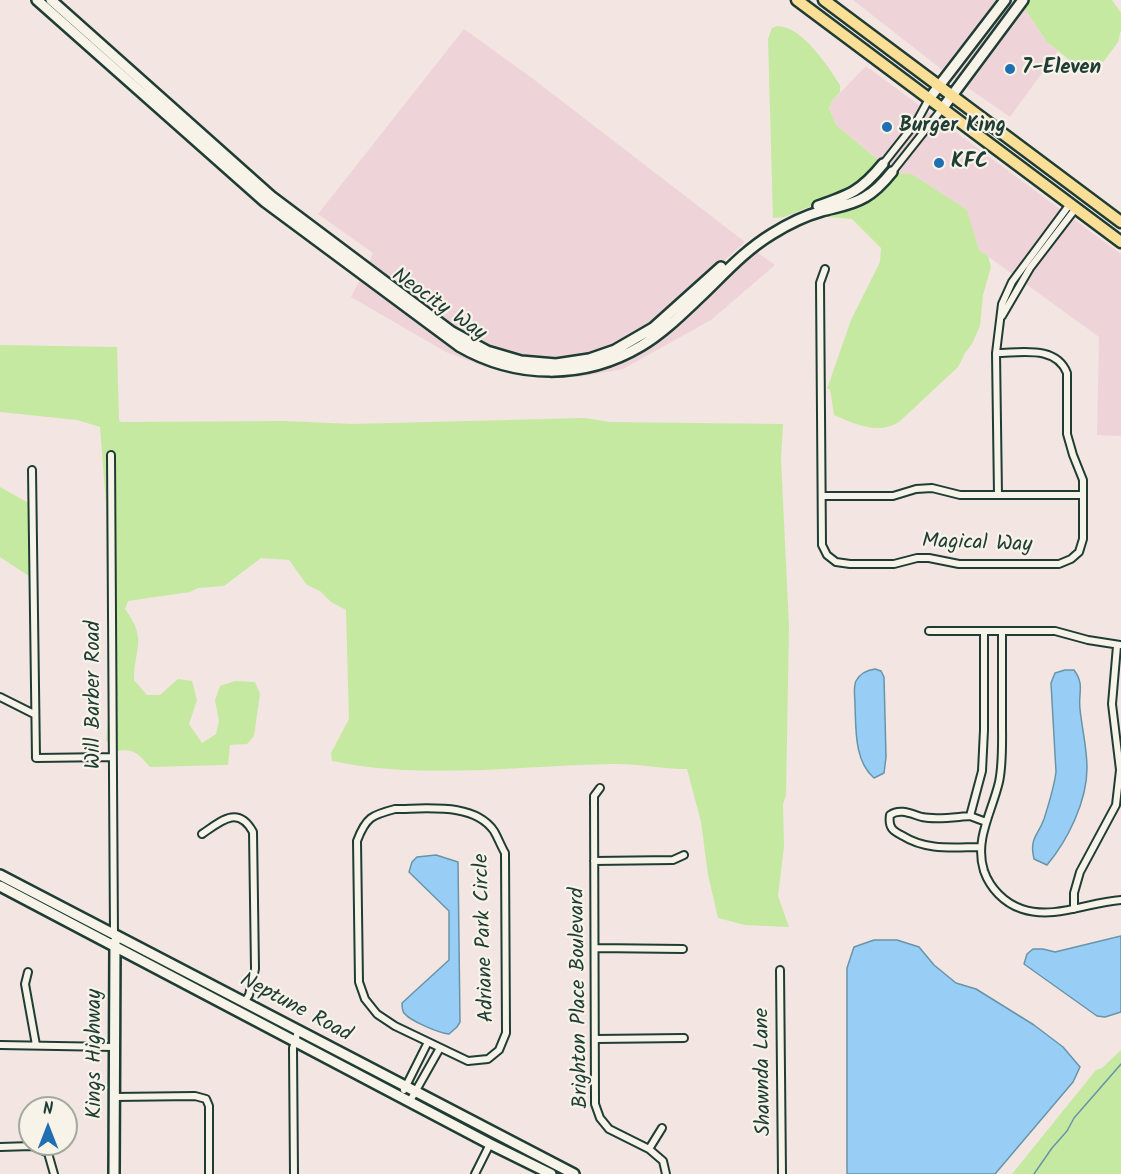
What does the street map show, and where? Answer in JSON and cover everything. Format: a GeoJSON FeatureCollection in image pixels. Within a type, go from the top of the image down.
{"type":"FeatureCollection","features":[{"type":"Feature","properties":{"kind":"highway"},"geometry":{"type":"LineString","coordinates":[[797,0],[1121,242]]}},
{"type":"Feature","properties":{"kind":"highway"},"geometry":{"type":"LineString","coordinates":[[824,0],[1121,222]]}},
{"type":"Feature","properties":{"kind":"street","name":"Neocity Way"},"geometry":{"type":"LineString","coordinates":[[37,0],[242,183],[452,332],[491,357],[521,370],[557,372],[598,366],[627,354],[661,332],[734,262],[758,243],[805,216],[865,197],[892,172]]}},
{"type":"Feature","properties":{"kind":"street","name":"Neocity Way"},"geometry":{"type":"LineString","coordinates":[[51,0],[270,196],[387,288]]}},
{"type":"Feature","properties":{"kind":"street"},"geometry":{"type":"LineString","coordinates":[[883,164],[917,120],[929,99],[1005,0]]}},
{"type":"Feature","properties":{"kind":"street"},"geometry":{"type":"LineString","coordinates":[[892,172],[1023,0]]}},
{"type":"Feature","properties":{"kind":"street","name":"Neocity Way"},"geometry":{"type":"LineString","coordinates":[[491,357],[556,364],[615,350],[653,328],[735,254],[761,235],[802,212],[857,191],[883,164]]}},
{"type":"Feature","properties":{"kind":"street"},"geometry":{"type":"LineString","coordinates":[[998,495],[996,353],[1002,304],[1012,282],[1073,206]]}},
{"type":"Feature","properties":{"kind":"street","name":"Magical Way"},"geometry":{"type":"LineString","coordinates":[[825,269],[820,283],[822,545],[827,555],[836,562],[894,564],[917,558],[929,558],[959,564],[1059,564],[1071,559],[1079,552],[1083,539],[1083,480],[1072,455],[1067,434],[1067,373],[1064,363],[1044,352],[996,353]]}},
{"type":"Feature","properties":{"kind":"street","name":"Will Barber Road"},"geometry":{"type":"LineString","coordinates":[[111,455],[114,934]]}},
{"type":"Feature","properties":{"kind":"street"},"geometry":{"type":"LineString","coordinates":[[32,470],[36,758],[112,757]]}},
{"type":"Feature","properties":{"kind":"street"},"geometry":{"type":"LineString","coordinates":[[822,496],[893,496],[916,489],[932,488],[960,495],[1083,495]]}},
{"type":"Feature","properties":{"kind":"street"},"geometry":{"type":"LineString","coordinates":[[929,631],[1055,631],[1119,646],[1112,704],[1120,770],[1116,805],[1080,872],[1074,893],[1074,909]]}},
{"type":"Feature","properties":{"kind":"street"},"geometry":{"type":"LineString","coordinates":[[970,816],[982,771],[984,631]]}},
{"type":"Feature","properties":{"kind":"street"},"geometry":{"type":"LineString","coordinates":[[1002,631],[1001,760],[999,779],[982,830],[981,847],[984,870],[993,887],[1005,900],[1022,909],[1042,913],[1121,900]]}},
{"type":"Feature","properties":{"kind":"street"},"geometry":{"type":"LineString","coordinates":[[0,697],[34,714]]}},
{"type":"Feature","properties":{"kind":"street","name":"Brighton Place Boulevard"},"geometry":{"type":"LineString","coordinates":[[600,788],[594,796],[596,1104],[600,1118],[609,1129],[649,1149],[663,1161],[666,1174]]}},
{"type":"Feature","properties":{"kind":"street","name":"Adriane Park Circle"},"geometry":{"type":"LineString","coordinates":[[395,809],[445,809],[475,815],[494,831],[505,853],[506,1033],[499,1050],[488,1059],[468,1061],[440,1048],[395,1026],[377,1014],[365,999],[358,982],[357,841],[363,825],[376,814],[395,809]]}},
{"type":"Feature","properties":{"kind":"street"},"geometry":{"type":"LineString","coordinates":[[981,847],[933,847],[913,842],[891,830],[890,815],[902,812],[925,818],[970,816],[986,822]]}},
{"type":"Feature","properties":{"kind":"street"},"geometry":{"type":"LineString","coordinates":[[202,834],[234,816],[247,822],[253,832],[255,969],[249,995],[244,1003]]}},
{"type":"Feature","properties":{"kind":"street"},"geometry":{"type":"LineString","coordinates":[[594,861],[673,860],[684,855]]}},
{"type":"Feature","properties":{"kind":"street","name":"Neptune Road"},"geometry":{"type":"LineString","coordinates":[[0,875],[244,1003],[400,1096],[551,1174]]}},
{"type":"Feature","properties":{"kind":"street","name":"Neptune Road"},"geometry":{"type":"LineString","coordinates":[[0,886],[115,947],[405,1087],[574,1174]]}},
{"type":"Feature","properties":{"kind":"street","name":"Kings Highway"},"geometry":{"type":"LineString","coordinates":[[114,934],[114,1174]]}},
{"type":"Feature","properties":{"kind":"street"},"geometry":{"type":"LineString","coordinates":[[595,948],[683,949]]}},
{"type":"Feature","properties":{"kind":"street","name":"Shawnda Lane"},"geometry":{"type":"LineString","coordinates":[[780,970],[782,1174]]}},
{"type":"Feature","properties":{"kind":"street"},"geometry":{"type":"LineString","coordinates":[[28,972],[25,984],[36,1045]]}},
{"type":"Feature","properties":{"kind":"street"},"geometry":{"type":"LineString","coordinates":[[294,1174],[293,1048],[296,1036]]}},
{"type":"Feature","properties":{"kind":"street"},"geometry":{"type":"LineString","coordinates":[[596,1039],[684,1038]]}},
{"type":"Feature","properties":{"kind":"street"},"geometry":{"type":"LineString","coordinates":[[400,1096],[428,1042]]}},
{"type":"Feature","properties":{"kind":"street"},"geometry":{"type":"LineString","coordinates":[[0,1046],[114,1047]]}},
{"type":"Feature","properties":{"kind":"street"},"geometry":{"type":"LineString","coordinates":[[410,1101],[440,1048]]}},
{"type":"Feature","properties":{"kind":"street"},"geometry":{"type":"LineString","coordinates":[[114,1097],[195,1096],[206,1099],[209,1106],[209,1174]]}},
{"type":"Feature","properties":{"kind":"street"},"geometry":{"type":"LineString","coordinates":[[649,1149],[662,1128]]}},
{"type":"Feature","properties":{"kind":"street"},"geometry":{"type":"LineString","coordinates":[[475,1174],[490,1144]]}},
{"type":"Feature","properties":{"kind":"street"},"geometry":{"type":"LineString","coordinates":[[0,1147],[32,1146],[48,1154],[54,1174]]}},
{"type":"Feature","properties":{"kind":"shaded area"},"geometry":{"type":"Polygon","coordinates":[[[853,0],[998,0],[945,72],[853,0]]]}},
{"type":"Feature","properties":{"kind":"shaded area"},"geometry":{"type":"Polygon","coordinates":[[[1009,0],[1018,0],[959,82],[951,76],[1009,0]]]}},
{"type":"Feature","properties":{"kind":"shaded area"},"geometry":{"type":"Polygon","coordinates":[[[1022,5],[1047,42],[1058,51],[1010,117],[964,85],[1022,5]]]}},
{"type":"Feature","properties":{"kind":"shaded area"},"geometry":{"type":"Polygon","coordinates":[[[464,29],[532,78],[745,242],[652,325],[614,347],[589,355],[556,360],[522,358],[495,350],[454,329],[369,264],[373,253],[318,214],[464,29]]]}},
{"type":"Feature","properties":{"kind":"shaded area"},"geometry":{"type":"Polygon","coordinates":[[[866,66],[1121,254],[1121,436],[1097,435],[1099,337],[979,250],[966,210],[912,174],[895,173],[836,125],[829,108],[832,101],[866,66]]]}},
{"type":"Feature","properties":{"kind":"shaded area"},"geometry":{"type":"Polygon","coordinates":[[[754,250],[775,265],[711,320],[623,369],[579,377],[520,373],[557,375],[574,373],[628,357],[754,250]]]}},
{"type":"Feature","properties":{"kind":"shaded area"},"geometry":{"type":"Polygon","coordinates":[[[361,278],[490,365],[519,373],[485,367],[446,352],[351,297],[361,278]]]}},
{"type":"Feature","properties":{"kind":"green space"},"geometry":{"type":"Polygon","coordinates":[[[1027,0],[1112,0],[1121,13],[1118,42],[1104,61],[1083,71],[1047,42],[1022,5],[1027,0]]]}},
{"type":"Feature","properties":{"kind":"green space"},"geometry":{"type":"Polygon","coordinates":[[[777,26],[796,33],[821,58],[840,85],[840,92],[829,108],[836,125],[881,162],[856,188],[784,217],[773,218],[768,39],[772,28],[777,26]]]}},
{"type":"Feature","properties":{"kind":"green space"},"geometry":{"type":"Polygon","coordinates":[[[895,173],[912,174],[967,210],[979,250],[988,256],[991,267],[983,295],[980,326],[958,367],[899,422],[883,428],[875,428],[858,425],[834,415],[830,389],[827,389],[851,320],[880,262],[881,248],[852,219],[815,216],[844,209],[895,173]]]}},
{"type":"Feature","properties":{"kind":"green space"},"geometry":{"type":"Polygon","coordinates":[[[0,345],[117,347],[119,420],[121,422],[285,421],[352,424],[585,418],[610,422],[783,424],[781,459],[789,626],[786,795],[783,804],[784,847],[778,896],[789,927],[745,925],[718,918],[708,875],[701,822],[687,769],[620,764],[435,771],[366,767],[332,761],[331,753],[349,719],[346,610],[331,602],[320,591],[307,585],[289,560],[261,558],[224,586],[198,588],[190,592],[128,601],[125,609],[138,637],[134,680],[147,695],[160,695],[178,679],[192,681],[197,700],[189,724],[202,743],[216,734],[219,721],[215,700],[220,686],[235,681],[255,682],[260,694],[254,736],[247,744],[230,745],[228,765],[150,767],[132,751],[116,751],[106,740],[109,711],[106,505],[100,427],[77,420],[0,412],[0,345]]]}},
{"type":"Feature","properties":{"kind":"green space"},"geometry":{"type":"Polygon","coordinates":[[[0,487],[34,506],[35,580],[0,557],[0,487]]]}},
{"type":"Feature","properties":{"kind":"green space"},"geometry":{"type":"Polygon","coordinates":[[[1121,1050],[1121,1174],[1012,1174],[1096,1070],[1102,1068],[1121,1050]]]}},
{"type":"Feature","properties":{"kind":"water"},"geometry":{"type":"Polygon","coordinates":[[[875,669],[881,671],[884,677],[886,757],[884,773],[874,778],[867,771],[859,753],[854,689],[860,676],[875,669]]]}},
{"type":"Feature","properties":{"kind":"water"},"geometry":{"type":"Polygon","coordinates":[[[1074,670],[1080,684],[1080,709],[1087,761],[1086,781],[1075,820],[1047,865],[1034,859],[1033,846],[1044,819],[1056,772],[1051,683],[1055,673],[1074,670]]]}},
{"type":"Feature","properties":{"kind":"water"},"geometry":{"type":"Polygon","coordinates":[[[436,855],[458,862],[460,1022],[449,1034],[412,1020],[404,1013],[402,1007],[402,1003],[449,960],[449,911],[409,872],[412,862],[417,857],[436,855]]]}},
{"type":"Feature","properties":{"kind":"water"},"geometry":{"type":"Polygon","coordinates":[[[1121,936],[1121,1012],[1105,1017],[1097,1016],[1024,964],[1027,954],[1033,949],[1055,952],[1121,936]]]}},
{"type":"Feature","properties":{"kind":"water"},"geometry":{"type":"Polygon","coordinates":[[[874,940],[897,940],[919,947],[934,965],[956,983],[976,989],[1034,1025],[1063,1047],[1080,1067],[1073,1082],[995,1174],[847,1174],[847,968],[854,947],[874,940]]]}},
{"type":"Feature","properties":{"kind":"waterway"},"geometry":{"type":"LineString","coordinates":[[1034,1174],[1067,1131],[1074,1118],[1121,1064]]}},
{"type":"Feature","properties":{"kind":"place","name":"7-Eleven"},"geometry":{"type":"Point","coordinates":[1010,69]}},
{"type":"Feature","properties":{"kind":"place","name":"Burger King"},"geometry":{"type":"Point","coordinates":[887,127]}},
{"type":"Feature","properties":{"kind":"place","name":"KFC"},"geometry":{"type":"Point","coordinates":[939,163]}}]}
